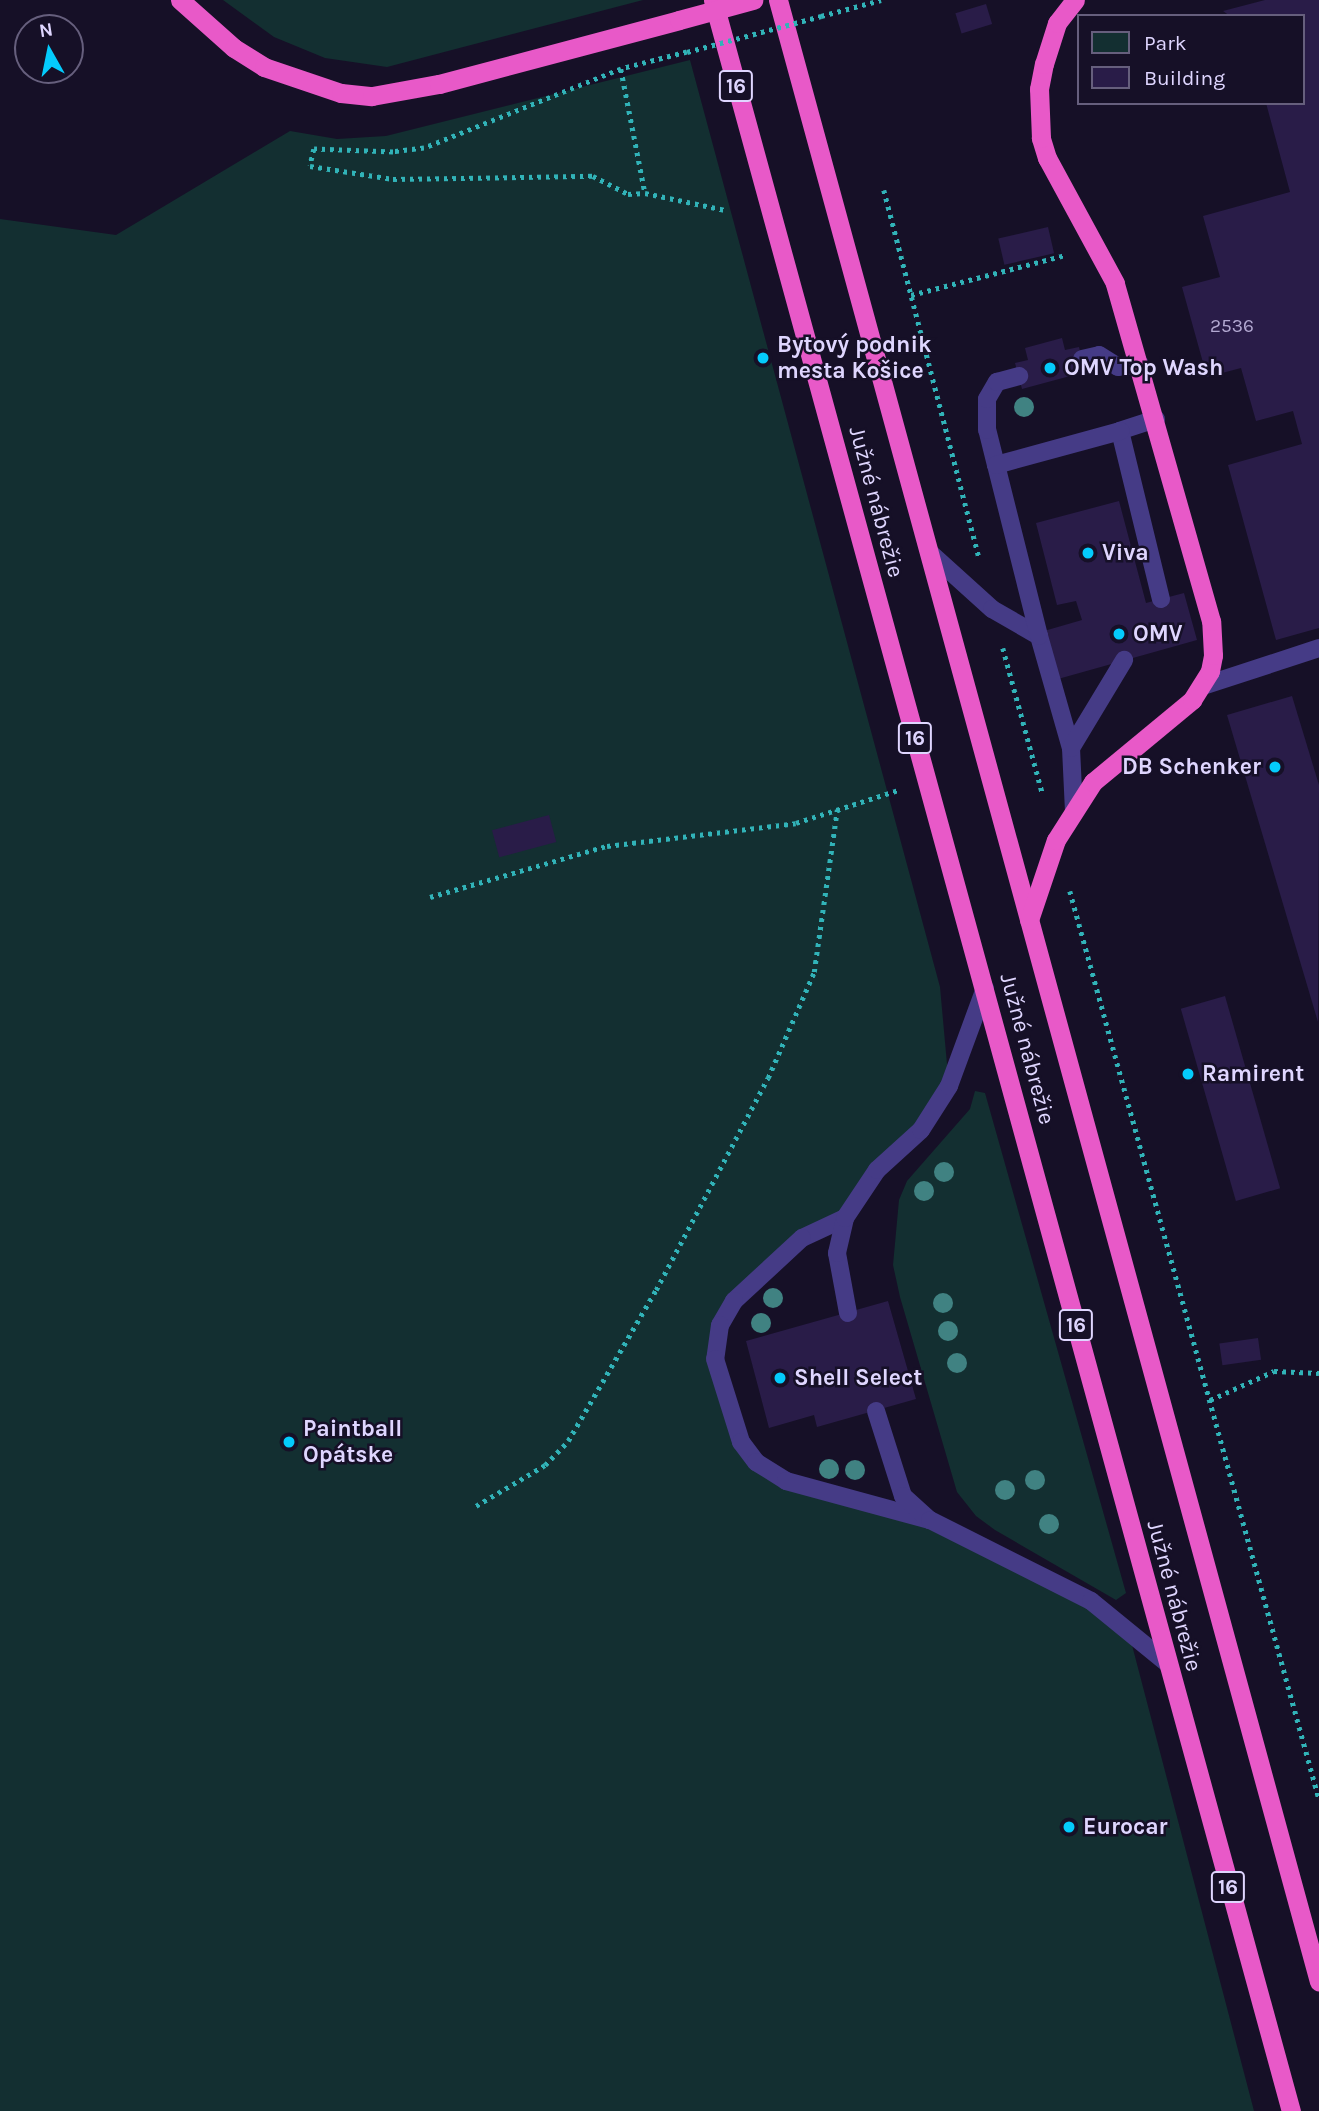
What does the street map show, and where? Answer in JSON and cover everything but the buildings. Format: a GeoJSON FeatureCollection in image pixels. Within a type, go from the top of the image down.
{"type":"FeatureCollection","features":[{"type":"Feature","properties":{"kind":"highway"},"geometry":{"type":"LineString","coordinates":[[180,0],[215,33],[264,66],[341,93],[372,96],[439,84],[753,0]]}},
{"type":"Feature","properties":{"kind":"highway","name":"Južné nábrežie"},"geometry":{"type":"LineString","coordinates":[[713,0],[1291,2111]]}},
{"type":"Feature","properties":{"kind":"highway","name":"Južné nábrežie"},"geometry":{"type":"LineString","coordinates":[[778,0],[1319,1981]]}},
{"type":"Feature","properties":{"kind":"highway"},"geometry":{"type":"LineString","coordinates":[[1029,920],[1056,840],[1093,782],[1181,710],[1203,686],[1213,655],[1211,621],[1156,419],[1115,283],[1098,247],[1046,158],[1038,120],[1039,89],[1050,43],[1075,0]]}},
{"type":"Feature","properties":{"kind":"lane"},"geometry":{"type":"LineString","coordinates":[[1082,359],[1099,355],[1118,367],[1140,364]]}},
{"type":"Feature","properties":{"kind":"lane"},"geometry":{"type":"LineString","coordinates":[[1019,376],[997,382],[988,399],[987,430],[1039,636],[1071,748],[1074,811]]}},
{"type":"Feature","properties":{"kind":"lane"},"geometry":{"type":"LineString","coordinates":[[996,465],[1156,419]]}},
{"type":"Feature","properties":{"kind":"lane"},"geometry":{"type":"LineString","coordinates":[[1120,431],[1160,599]]}},
{"type":"Feature","properties":{"kind":"lane"},"geometry":{"type":"LineString","coordinates":[[929,552],[992,609],[1039,636]]}},
{"type":"Feature","properties":{"kind":"lane"},"geometry":{"type":"LineString","coordinates":[[1203,686],[1319,648]]}},
{"type":"Feature","properties":{"kind":"lane"},"geometry":{"type":"LineString","coordinates":[[1071,748],[1124,660]]}},
{"type":"Feature","properties":{"kind":"lane"},"geometry":{"type":"LineString","coordinates":[[848,1313],[837,1254],[845,1218],[877,1170],[921,1130],[949,1086],[985,988]]}},
{"type":"Feature","properties":{"kind":"lane"},"geometry":{"type":"LineString","coordinates":[[845,1218],[802,1238],[734,1301],[720,1325],[715,1359],[741,1441],[756,1462],[786,1481],[930,1520],[1091,1601],[1167,1662]]}},
{"type":"Feature","properties":{"kind":"lane"},"geometry":{"type":"LineString","coordinates":[[876,1411],[903,1496],[930,1520]]}},
{"type":"Feature","properties":{"kind":"path"},"geometry":{"type":"LineString","coordinates":[[724,210],[645,193],[628,194],[593,176],[393,179],[310,166],[314,149],[393,152],[424,148],[621,69],[881,0]]}},
{"type":"Feature","properties":{"kind":"path"},"geometry":{"type":"LineString","coordinates":[[621,69],[645,193]]}},
{"type":"Feature","properties":{"kind":"path"},"geometry":{"type":"LineString","coordinates":[[884,190],[992,609],[1319,1799]]}},
{"type":"Feature","properties":{"kind":"path"},"geometry":{"type":"LineString","coordinates":[[912,295],[1098,247]]}},
{"type":"Feature","properties":{"kind":"path"},"geometry":{"type":"LineString","coordinates":[[430,897],[607,846],[796,823],[927,781]]}},
{"type":"Feature","properties":{"kind":"path"},"geometry":{"type":"LineString","coordinates":[[476,1506],[545,1465],[568,1441],[649,1302],[768,1078],[814,972],[837,810]]}},
{"type":"Feature","properties":{"kind":"path"},"geometry":{"type":"LineString","coordinates":[[1210,1400],[1274,1371],[1319,1373]]}},
{"type":"Feature","properties":{"kind":"green space"},"geometry":{"type":"Polygon","coordinates":[[[223,0],[643,0],[387,67],[325,58],[274,37],[223,0]]]}},
{"type":"Feature","properties":{"kind":"green space"},"geometry":{"type":"Polygon","coordinates":[[[690,60],[940,987],[949,1086],[845,1218],[802,1238],[734,1301],[715,1359],[756,1462],[930,1520],[1127,1626],[1254,2111],[0,2111],[0,219],[116,235],[290,131],[337,139],[386,136],[690,60]]]}},
{"type":"Feature","properties":{"kind":"green space"},"geometry":{"type":"Polygon","coordinates":[[[975,1091],[985,1093],[1126,1593],[1116,1600],[995,1530],[976,1516],[957,1492],[900,1297],[893,1265],[899,1200],[907,1181],[970,1109],[975,1091]]]}},
{"type":"Feature","properties":{"kind":"place","name":"Bytový podnik mesta Košice"},"geometry":{"type":"Point","coordinates":[763,358]}},
{"type":"Feature","properties":{"kind":"place","name":"OMV Top Wash"},"geometry":{"type":"Point","coordinates":[1050,368]}},
{"type":"Feature","properties":{"kind":"place","name":"Viva"},"geometry":{"type":"Point","coordinates":[1088,553]}},
{"type":"Feature","properties":{"kind":"place","name":"OMV"},"geometry":{"type":"Point","coordinates":[1119,634]}},
{"type":"Feature","properties":{"kind":"place","name":"DB Schenker"},"geometry":{"type":"Point","coordinates":[1275,767]}},
{"type":"Feature","properties":{"kind":"place","name":"Ramirent"},"geometry":{"type":"Point","coordinates":[1188,1074]}},
{"type":"Feature","properties":{"kind":"place","name":"Shell Select"},"geometry":{"type":"Point","coordinates":[780,1378]}},
{"type":"Feature","properties":{"kind":"place","name":"Paintball Opátske"},"geometry":{"type":"Point","coordinates":[289,1442]}},
{"type":"Feature","properties":{"kind":"place","name":"Eurocar"},"geometry":{"type":"Point","coordinates":[1069,1827]}}]}
